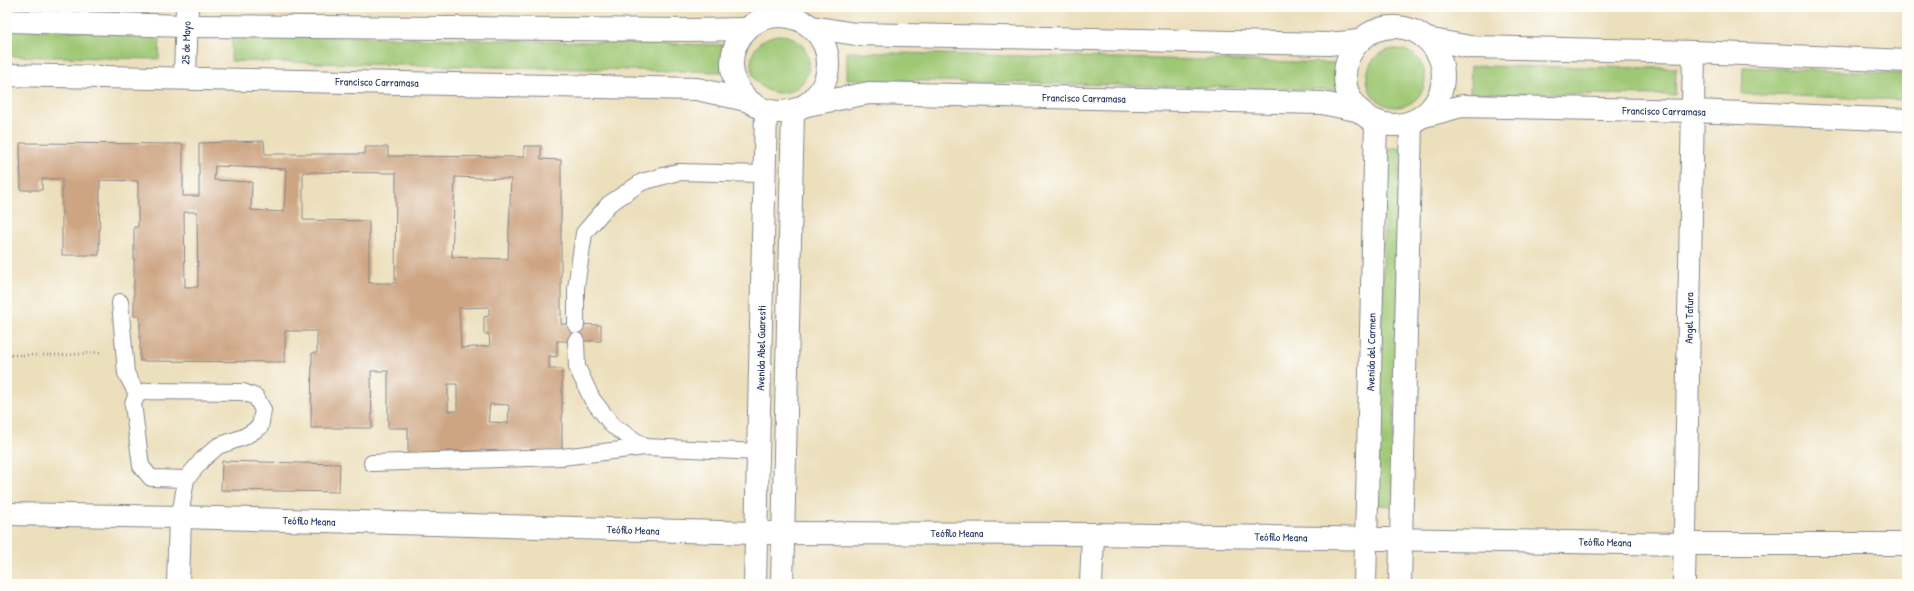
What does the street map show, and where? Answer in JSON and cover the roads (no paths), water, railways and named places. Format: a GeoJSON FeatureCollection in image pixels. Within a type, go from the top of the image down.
{"type":"FeatureCollection","features":[{"type":"Feature","properties":{"kind":"main road"},"geometry":{"type":"LineString","coordinates":[[812,27],[822,39],[827,53],[829,67],[826,82],[818,95],[800,108],[766,111],[746,100],[736,87],[732,72],[732,56],[737,42],[746,29],[756,22],[779,11],[812,27],[863,34],[1328,44],[1360,41]]}},
{"type":"Feature","properties":{"kind":"main road"},"geometry":{"type":"LineString","coordinates":[[7,21],[187,16],[688,30],[746,29]]}},
{"type":"Feature","properties":{"kind":"main road","name":"25 de Mayo"},"geometry":{"type":"LineString","coordinates":[[185,78],[187,16]]}},
{"type":"Feature","properties":{"kind":"main road"},"geometry":{"type":"LineString","coordinates":[[1427,39],[1436,51],[1442,64],[1444,79],[1440,94],[1433,107],[1416,120],[1399,125],[1387,124],[1368,116],[1351,99],[1346,84],[1346,68],[1351,53],[1360,41],[1372,32],[1386,27],[1400,27],[1414,31],[1427,39],[1470,47],[1694,52],[1907,61]]}},
{"type":"Feature","properties":{"kind":"main road","name":"Angel Tafura"},"geometry":{"type":"LineString","coordinates":[[1684,584],[1694,52]]}},
{"type":"Feature","properties":{"kind":"main road","name":"Francisco Carramasa"},"geometry":{"type":"LineString","coordinates":[[7,75],[697,89],[746,100]]}},
{"type":"Feature","properties":{"kind":"main road","name":"Francisco Carramasa"},"geometry":{"type":"LineString","coordinates":[[800,108],[869,93],[1322,103],[1368,116]]}},
{"type":"Feature","properties":{"kind":"main road","name":"Francisco Carramasa"},"geometry":{"type":"LineString","coordinates":[[1416,120],[1462,106],[1693,111],[1907,120]]}},
{"type":"Feature","properties":{"kind":"main road"},"geometry":{"type":"LineString","coordinates":[[782,584],[800,108]]}},
{"type":"Feature","properties":{"kind":"main road","name":"Avenida Abel Guaresti"},"geometry":{"type":"LineString","coordinates":[[755,584],[766,111]]}},
{"type":"Feature","properties":{"kind":"main road","name":"Avenida del Carmen"},"geometry":{"type":"LineString","coordinates":[[1365,584],[1368,116]]}},
{"type":"Feature","properties":{"kind":"main road"},"geometry":{"type":"LineString","coordinates":[[1400,584],[1416,120]]}},
{"type":"Feature","properties":{"kind":"main road","name":"Teófilo Meana"},"geometry":{"type":"LineString","coordinates":[[7,514],[180,517],[755,533],[1093,534],[1685,544],[1907,544]]}},
{"type":"Feature","properties":{"kind":"main road"},"geometry":{"type":"LineString","coordinates":[[178,584],[180,517]]}},
{"type":"Feature","properties":{"kind":"main road"},"geometry":{"type":"LineString","coordinates":[[1091,584],[1093,534]]}},
{"type":"Feature","properties":{"kind":"lane"},"geometry":{"type":"LineString","coordinates":[[576,324],[576,288],[584,233],[609,204],[642,182],[678,172],[764,174]]}},
{"type":"Feature","properties":{"kind":"lane"},"geometry":{"type":"LineString","coordinates":[[120,302],[126,373],[137,394],[133,404],[141,466],[151,478],[186,479]]}},
{"type":"Feature","properties":{"kind":"lane"},"geometry":{"type":"LineString","coordinates":[[576,341],[577,367],[592,400],[613,426],[645,447]]}},
{"type":"Feature","properties":{"kind":"lane"},"geometry":{"type":"LineString","coordinates":[[137,394],[148,391],[243,392],[256,397],[263,410],[260,427],[244,437],[218,446],[203,459],[186,479],[180,517]]}},
{"type":"Feature","properties":{"kind":"lane"},"geometry":{"type":"LineString","coordinates":[[372,463],[562,457],[645,447],[759,452]]}}]}
